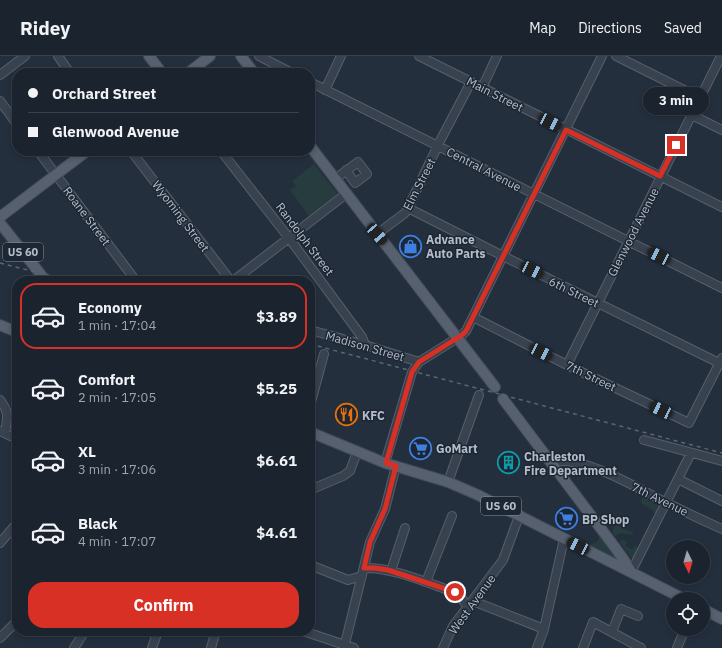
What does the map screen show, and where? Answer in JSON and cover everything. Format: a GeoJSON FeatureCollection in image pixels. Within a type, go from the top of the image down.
{"type":"FeatureCollection","features":[{"type":"Feature","properties":{"kind":"main road"},"geometry":{"type":"LineString","coordinates":[[149,56],[158,68]]}},
{"type":"Feature","properties":{"kind":"main road"},"geometry":{"type":"LineString","coordinates":[[194,68],[210,56]]}},
{"type":"Feature","properties":{"kind":"main road"},"geometry":{"type":"LineString","coordinates":[[241,56],[250,68]]}},
{"type":"Feature","properties":{"kind":"main road"},"geometry":{"type":"LineString","coordinates":[[315,153],[495,387]]}},
{"type":"Feature","properties":{"kind":"main road"},"geometry":{"type":"LineString","coordinates":[[0,217],[80,156]]}},
{"type":"Feature","properties":{"kind":"main road","name":"US 60"},"geometry":{"type":"LineString","coordinates":[[0,223],[42,276]]}},
{"type":"Feature","properties":{"kind":"main road"},"geometry":{"type":"LineString","coordinates":[[0,325],[12,330]]}},
{"type":"Feature","properties":{"kind":"main road"},"geometry":{"type":"LineString","coordinates":[[503,399],[615,547],[631,572]]}},
{"type":"Feature","properties":{"kind":"main road","name":"US 60"},"geometry":{"type":"LineString","coordinates":[[315,434],[386,463],[448,482],[481,496],[670,592]]}},
{"type":"Feature","properties":{"kind":"main road"},"geometry":{"type":"LineString","coordinates":[[710,613],[722,619]]}},
{"type":"Feature","properties":{"kind":"street"},"geometry":{"type":"LineString","coordinates":[[0,75],[25,56]]}},
{"type":"Feature","properties":{"kind":"street"},"geometry":{"type":"LineString","coordinates":[[58,56],[66,68]]}},
{"type":"Feature","properties":{"kind":"street"},"geometry":{"type":"LineString","coordinates":[[259,56],[282,68]]}},
{"type":"Feature","properties":{"kind":"street"},"geometry":{"type":"LineString","coordinates":[[325,90],[341,56]]}},
{"type":"Feature","properties":{"kind":"street","name":"Main Street"},"geometry":{"type":"LineString","coordinates":[[419,56],[722,207]]}},
{"type":"Feature","properties":{"kind":"street"},"geometry":{"type":"LineString","coordinates":[[482,88],[497,56]]}},
{"type":"Feature","properties":{"kind":"street"},"geometry":{"type":"LineString","coordinates":[[386,463],[412,372],[419,362],[466,331],[602,56]]}},
{"type":"Feature","properties":{"kind":"street"},"geometry":{"type":"LineString","coordinates":[[618,56],[700,98]]}},
{"type":"Feature","properties":{"kind":"street","name":"Glenwood Avenue"},"geometry":{"type":"LineString","coordinates":[[567,365],[721,56]]}},
{"type":"Feature","properties":{"kind":"street","name":"Elm Street"},"geometry":{"type":"LineString","coordinates":[[377,234],[404,213],[408,208],[471,82]]}},
{"type":"Feature","properties":{"kind":"street","name":"Central Avenue"},"geometry":{"type":"LineString","coordinates":[[315,85],[722,288]]}},
{"type":"Feature","properties":{"kind":"street"},"geometry":{"type":"LineString","coordinates":[[0,101],[12,117]]}},
{"type":"Feature","properties":{"kind":"street"},"geometry":{"type":"LineString","coordinates":[[692,115],[722,130]]}},
{"type":"Feature","properties":{"kind":"street","name":"Roane Street"},"geometry":{"type":"LineString","coordinates":[[42,156],[132,276]]}},
{"type":"Feature","properties":{"kind":"street","name":"Wyoming Street"},"geometry":{"type":"LineString","coordinates":[[135,156],[228,276]]}},
{"type":"Feature","properties":{"kind":"street","name":"Randolph Street"},"geometry":{"type":"LineString","coordinates":[[225,156],[289,238],[362,337],[365,345]]}},
{"type":"Feature","properties":{"kind":"street"},"geometry":{"type":"LineString","coordinates":[[335,179],[346,170]]}},
{"type":"Feature","properties":{"kind":"street"},"geometry":{"type":"LineString","coordinates":[[239,276],[346,194]]}},
{"type":"Feature","properties":{"kind":"street","name":"6th Street"},"geometry":{"type":"LineString","coordinates":[[408,208],[598,303],[721,360]]}},
{"type":"Feature","properties":{"kind":"street","name":"7th Street"},"geometry":{"type":"LineString","coordinates":[[473,317],[567,365],[689,423],[721,360]]}},
{"type":"Feature","properties":{"kind":"street","name":"Madison Street"},"geometry":{"type":"LineString","coordinates":[[315,331],[419,362]]}},
{"type":"Feature","properties":{"kind":"street"},"geometry":{"type":"LineString","coordinates":[[315,387],[324,354]]}},
{"type":"Feature","properties":{"kind":"street"},"geometry":{"type":"LineString","coordinates":[[448,482],[479,395]]}},
{"type":"Feature","properties":{"kind":"street"},"geometry":{"type":"LineString","coordinates":[[0,400],[6,408],[8,418],[3,432],[12,436]]}},
{"type":"Feature","properties":{"kind":"street"},"geometry":{"type":"LineString","coordinates":[[644,440],[722,461]]}},
{"type":"Feature","properties":{"kind":"street"},"geometry":{"type":"LineString","coordinates":[[315,488],[343,476],[350,471],[357,452]]}},
{"type":"Feature","properties":{"kind":"street"},"geometry":{"type":"LineString","coordinates":[[631,572],[691,453]]}},
{"type":"Feature","properties":{"kind":"street","name":"7th Avenue"},"geometry":{"type":"LineString","coordinates":[[551,463],[556,461],[564,461],[592,467],[722,529]]}},
{"type":"Feature","properties":{"kind":"street"},"geometry":{"type":"LineString","coordinates":[[344,647],[370,542],[385,509],[396,466]]}},
{"type":"Feature","properties":{"kind":"street"},"geometry":{"type":"LineString","coordinates":[[678,479],[722,501]]}},
{"type":"Feature","properties":{"kind":"street"},"geometry":{"type":"LineString","coordinates":[[426,582],[452,516]]}},
{"type":"Feature","properties":{"kind":"street","name":"West Avenue"},"geometry":{"type":"LineString","coordinates":[[444,648],[453,626],[503,560],[519,516]]}},
{"type":"Feature","properties":{"kind":"street"},"geometry":{"type":"LineString","coordinates":[[391,571],[405,528]]}},
{"type":"Feature","properties":{"kind":"street"},"geometry":{"type":"LineString","coordinates":[[0,543],[12,529]]}},
{"type":"Feature","properties":{"kind":"street"},"geometry":{"type":"LineString","coordinates":[[537,648],[544,629],[564,539]]}},
{"type":"Feature","properties":{"kind":"street"},"geometry":{"type":"LineString","coordinates":[[315,567],[348,580],[363,572],[375,568],[391,571],[455,592],[471,604],[544,629]]}},
{"type":"Feature","properties":{"kind":"street"},"geometry":{"type":"LineString","coordinates":[[612,632],[621,609],[638,616]]}},
{"type":"Feature","properties":{"kind":"street"},"geometry":{"type":"LineString","coordinates":[[583,648],[593,622],[641,648]]}},
{"type":"Feature","properties":{"kind":"street"},"geometry":{"type":"LineString","coordinates":[[0,638],[12,626]]}},
{"type":"Feature","properties":{"kind":"street"},"geometry":{"type":"LineString","coordinates":[[74,648],[82,636]]}},
{"type":"Feature","properties":{"kind":"street"},"geometry":{"type":"LineString","coordinates":[[152,648],[156,636]]}},
{"type":"Feature","properties":{"kind":"street"},"geometry":{"type":"LineString","coordinates":[[211,648],[215,636]]}},
{"type":"Feature","properties":{"kind":"street"},"geometry":{"type":"LineString","coordinates":[[315,636],[344,647],[354,648]]}},
{"type":"Feature","properties":{"kind":"street"},"geometry":{"type":"LineString","coordinates":[[677,648],[682,636]]}},
{"type":"Feature","properties":{"kind":"green space"},"geometry":{"type":"Polygon","coordinates":[[[314,164],[338,194],[309,216],[290,190],[296,186],[292,181],[314,164]]]}},
{"type":"Feature","properties":{"kind":"green space"},"geometry":{"type":"Polygon","coordinates":[[[643,497],[661,508],[633,560],[619,541],[624,540],[627,542],[625,546],[633,550],[635,546],[639,548],[657,514],[642,504],[641,501],[643,497]]]}},
{"type":"Feature","properties":{"kind":"green space"},"geometry":{"type":"Polygon","coordinates":[[[616,525],[634,534],[620,534],[615,536],[612,532],[616,525]]]}},
{"type":"Feature","properties":{"kind":"green space"},"geometry":{"type":"Polygon","coordinates":[[[600,535],[618,558],[617,559],[589,545],[597,542],[600,535]]]}},
{"type":"Feature","properties":{"kind":"railway"},"geometry":{"type":"LineString","coordinates":[[0,263],[51,276]]}},
{"type":"Feature","properties":{"kind":"railway"},"geometry":{"type":"LineString","coordinates":[[315,345],[722,453]]}},
{"type":"Feature","properties":{"kind":"place","name":"Advance Auto Parts"},"geometry":{"type":"Point","coordinates":[410,246]}},
{"type":"Feature","properties":{"kind":"place","name":"KFC"},"geometry":{"type":"Point","coordinates":[346,415]}},
{"type":"Feature","properties":{"kind":"place","name":"GoMart"},"geometry":{"type":"Point","coordinates":[421,448]}},
{"type":"Feature","properties":{"kind":"place","name":"Charleston Fire Department"},"geometry":{"type":"Point","coordinates":[508,463]}},
{"type":"Feature","properties":{"kind":"place","name":"BP Shop"},"geometry":{"type":"Point","coordinates":[567,519]}},
{"type":"Feature","properties":{"kind":"route"},"geometry":{"type":"LineString","coordinates":[[455,592],[388,570],[364,568],[370,542],[385,509],[396,466],[386,463],[412,372],[419,362],[466,331],[566,130],[660,176],[676,145]]}}]}
